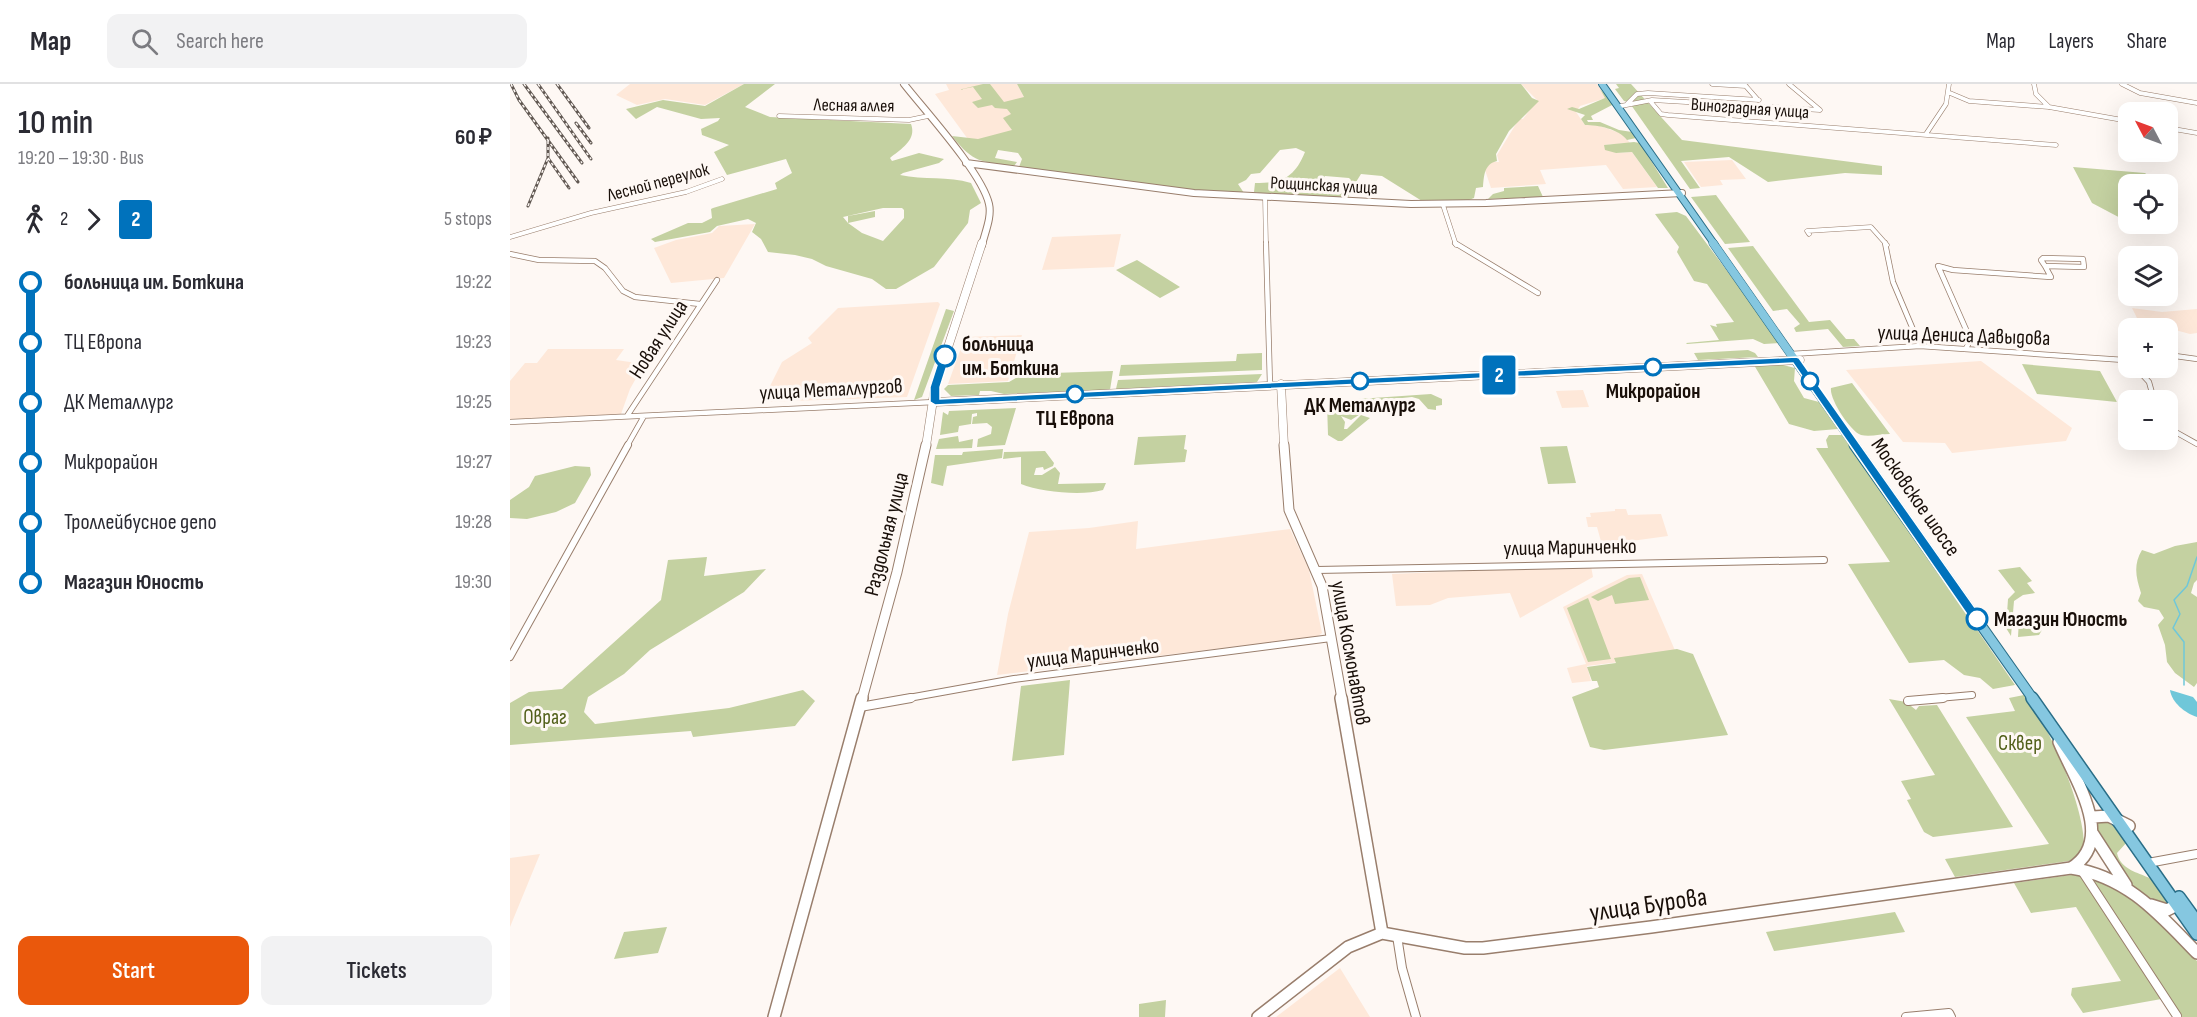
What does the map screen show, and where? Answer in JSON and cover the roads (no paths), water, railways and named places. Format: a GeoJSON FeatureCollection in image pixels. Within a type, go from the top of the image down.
{"type":"FeatureCollection","features":[{"type":"Feature","properties":{"kind":"main road","name":"Раздольная улица"},"geometry":{"type":"LineString","coordinates":[[774,1017],[915,501],[940,371],[975,269],[990,214],[983,186],[904,84]]}},
{"type":"Feature","properties":{"kind":"main road","name":"Московское шоссе"},"geometry":{"type":"LineString","coordinates":[[1604,84],[1623,106],[1679,193]]}},
{"type":"Feature","properties":{"kind":"main road","name":"Московское шоссе"},"geometry":{"type":"LineString","coordinates":[[1604,84],[2124,823],[2179,902],[2197,934]]}},
{"type":"Feature","properties":{"kind":"main road","name":"Рощинская улица"},"geometry":{"type":"LineString","coordinates":[[966,163],[1180,192],[1443,205],[1679,193]]}},
{"type":"Feature","properties":{"kind":"main road"},"geometry":{"type":"LineString","coordinates":[[974,174],[989,166]]}},
{"type":"Feature","properties":{"kind":"main road","name":"Московское шоссе"},"geometry":{"type":"LineString","coordinates":[[1796,357],[2053,728],[2124,823]]}},
{"type":"Feature","properties":{"kind":"main road","name":"улица Металлургов"},"geometry":{"type":"LineString","coordinates":[[935,402],[1796,357]]}},
{"type":"Feature","properties":{"kind":"main road","name":"улица Космонавтов"},"geometry":{"type":"LineString","coordinates":[[1275,385],[1287,500],[1289,510],[1322,586],[1382,933]]}},
{"type":"Feature","properties":{"kind":"main road"},"geometry":{"type":"LineString","coordinates":[[2053,728],[2104,854],[2128,887],[2197,953]]}},
{"type":"Feature","properties":{"kind":"main road"},"geometry":{"type":"LineString","coordinates":[[2091,821],[2093,817],[2101,815],[2124,823]]}},
{"type":"Feature","properties":{"kind":"main road"},"geometry":{"type":"LineString","coordinates":[[2094,834],[2087,855],[2076,868],[2099,874],[2128,887]]}},
{"type":"Feature","properties":{"kind":"main road","name":"улица Бурова"},"geometry":{"type":"LineString","coordinates":[[1382,933],[1465,948],[1483,948],[2076,868]]}},
{"type":"Feature","properties":{"kind":"main road","name":"Московское шоссе"},"geometry":{"type":"LineString","coordinates":[[2179,902],[2197,922]]}},
{"type":"Feature","properties":{"kind":"main road"},"geometry":{"type":"LineString","coordinates":[[2146,903],[2167,910],[2179,902]]}},
{"type":"Feature","properties":{"kind":"main road"},"geometry":{"type":"LineString","coordinates":[[1258,1017],[1342,951],[1382,933]]}},
{"type":"Feature","properties":{"kind":"street"},"geometry":{"type":"LineString","coordinates":[[1623,106],[1637,94],[1648,93],[1759,100],[1745,85],[1712,84]]}},
{"type":"Feature","properties":{"kind":"street"},"geometry":{"type":"LineString","coordinates":[[1623,106],[1650,101],[1820,110],[1789,84]]}},
{"type":"Feature","properties":{"kind":"street"},"geometry":{"type":"LineString","coordinates":[[1926,134],[1950,93],[1949,84]]}},
{"type":"Feature","properties":{"kind":"street"},"geometry":{"type":"LineString","coordinates":[[2034,84],[2036,94],[2049,107]]}},
{"type":"Feature","properties":{"kind":"street"},"geometry":{"type":"LineString","coordinates":[[2122,84],[2140,93],[2197,103]]}},
{"type":"Feature","properties":{"kind":"street"},"geometry":{"type":"LineString","coordinates":[[1950,93],[1969,101],[2049,107],[2118,119]]}},
{"type":"Feature","properties":{"kind":"street","name":"Виноградная улица"},"geometry":{"type":"LineString","coordinates":[[1650,101],[1663,115],[2056,145]]}},
{"type":"Feature","properties":{"kind":"street","name":"Лесная аллея"},"geometry":{"type":"LineString","coordinates":[[779,116],[909,120],[928,116]]}},
{"type":"Feature","properties":{"kind":"street"},"geometry":{"type":"LineString","coordinates":[[2178,130],[2197,133]]}},
{"type":"Feature","properties":{"kind":"street","name":"Лесной переулок"},"geometry":{"type":"LineString","coordinates":[[510,237],[600,211],[667,197],[722,178]]}},
{"type":"Feature","properties":{"kind":"street"},"geometry":{"type":"LineString","coordinates":[[1265,197],[1275,385]]}},
{"type":"Feature","properties":{"kind":"street"},"geometry":{"type":"LineString","coordinates":[[1443,205],[1456,245],[1538,293]]}},
{"type":"Feature","properties":{"kind":"street"},"geometry":{"type":"LineString","coordinates":[[1809,234],[1807,231],[1871,227],[1887,245],[1886,260],[1891,276],[1920,346]]}},
{"type":"Feature","properties":{"kind":"street"},"geometry":{"type":"LineString","coordinates":[[510,254],[539,260],[595,261],[602,264],[630,296],[700,304]]}},
{"type":"Feature","properties":{"kind":"street"},"geometry":{"type":"LineString","coordinates":[[1966,349],[1969,342],[1968,333],[1938,266],[1953,270],[2051,277],[2044,266],[2041,260],[2043,258],[2083,259],[2084,267],[2044,266]]}},
{"type":"Feature","properties":{"kind":"street","name":"Новая улица"},"geometry":{"type":"LineString","coordinates":[[627,416],[717,280]]}},
{"type":"Feature","properties":{"kind":"street","name":"улица Дениса Давыдова"},"geometry":{"type":"LineString","coordinates":[[1796,357],[1920,346],[2118,359]]}},
{"type":"Feature","properties":{"kind":"street"},"geometry":{"type":"LineString","coordinates":[[2178,356],[2197,359]]}},
{"type":"Feature","properties":{"kind":"street","name":"улица Металлургов"},"geometry":{"type":"LineString","coordinates":[[510,422],[935,402]]}},
{"type":"Feature","properties":{"kind":"street"},"geometry":{"type":"LineString","coordinates":[[510,657],[644,416]]}},
{"type":"Feature","properties":{"kind":"street"},"geometry":{"type":"LineString","coordinates":[[2178,433],[2197,444]]}},
{"type":"Feature","properties":{"kind":"street","name":"улица Маринченко"},"geometry":{"type":"LineString","coordinates":[[1317,570],[1630,562],[1824,560]]}},
{"type":"Feature","properties":{"kind":"street","name":"улица Маринченко"},"geometry":{"type":"LineString","coordinates":[[860,707],[1014,679],[1331,638]]}},
{"type":"Feature","properties":{"kind":"street"},"geometry":{"type":"LineString","coordinates":[[1908,701],[1972,695]]}},
{"type":"Feature","properties":{"kind":"street"},"geometry":{"type":"LineString","coordinates":[[2151,862],[2197,854]]}},
{"type":"Feature","properties":{"kind":"street"},"geometry":{"type":"LineString","coordinates":[[2076,868],[2176,1016]]}},
{"type":"Feature","properties":{"kind":"street"},"geometry":{"type":"LineString","coordinates":[[1397,935],[1402,968],[1416,1017]]}},
{"type":"Feature","properties":{"kind":"street"},"geometry":{"type":"LineString","coordinates":[[1906,1017],[1949,1012],[1951,1017]]}},
{"type":"Feature","properties":{"kind":"water"},"geometry":{"type":"Polygon","coordinates":[[[2170,690],[2193,697],[2197,702],[2197,717],[2180,707],[2173,699],[2170,690]]]}},
{"type":"Feature","properties":{"kind":"waterway"},"geometry":{"type":"LineString","coordinates":[[2184,685],[2184,642],[2173,628],[2180,614],[2174,600],[2187,586],[2197,557]]}},
{"type":"Feature","properties":{"kind":"railway"},"geometry":{"type":"LineString","coordinates":[[511,84],[519,100],[548,140]]}},
{"type":"Feature","properties":{"kind":"railway"},"geometry":{"type":"LineString","coordinates":[[524,84],[582,163]]}},
{"type":"Feature","properties":{"kind":"railway"},"geometry":{"type":"LineString","coordinates":[[538,84],[591,159]]}},
{"type":"Feature","properties":{"kind":"railway"},"geometry":{"type":"LineString","coordinates":[[557,84],[589,128]]}},
{"type":"Feature","properties":{"kind":"railway"},"geometry":{"type":"LineString","coordinates":[[576,123],[591,143]]}},
{"type":"Feature","properties":{"kind":"railway"},"geometry":{"type":"LineString","coordinates":[[548,140],[578,182]]}},
{"type":"Feature","properties":{"kind":"railway"},"geometry":{"type":"LineString","coordinates":[[548,140],[548,158]]}},
{"type":"Feature","properties":{"kind":"railway"},"geometry":{"type":"LineString","coordinates":[[528,206],[548,158]]}},
{"type":"Feature","properties":{"kind":"railway"},"geometry":{"type":"LineString","coordinates":[[548,158],[569,188]]}},
{"type":"Feature","properties":{"kind":"place","name":"больница им. Боткина"},"geometry":{"type":"Point","coordinates":[945,356]}},
{"type":"Feature","properties":{"kind":"place","name":"Микрорайон"},"geometry":{"type":"Point","coordinates":[1653,367]}},
{"type":"Feature","properties":{"kind":"place","name":"ДК Металлург"},"geometry":{"type":"Point","coordinates":[1360,381]}},
{"type":"Feature","properties":{"kind":"place","name":"ТЦ Европа"},"geometry":{"type":"Point","coordinates":[1075,394]}},
{"type":"Feature","properties":{"kind":"place","name":"Магазин Юность"},"geometry":{"type":"Point","coordinates":[1977,619]}},
{"type":"Feature","properties":{"kind":"park label","name":"Овраг"},"geometry":{"type":"Point","coordinates":[545,717]}},
{"type":"Feature","properties":{"kind":"park label","name":"Сквер"},"geometry":{"type":"Point","coordinates":[2020,743]}}]}
